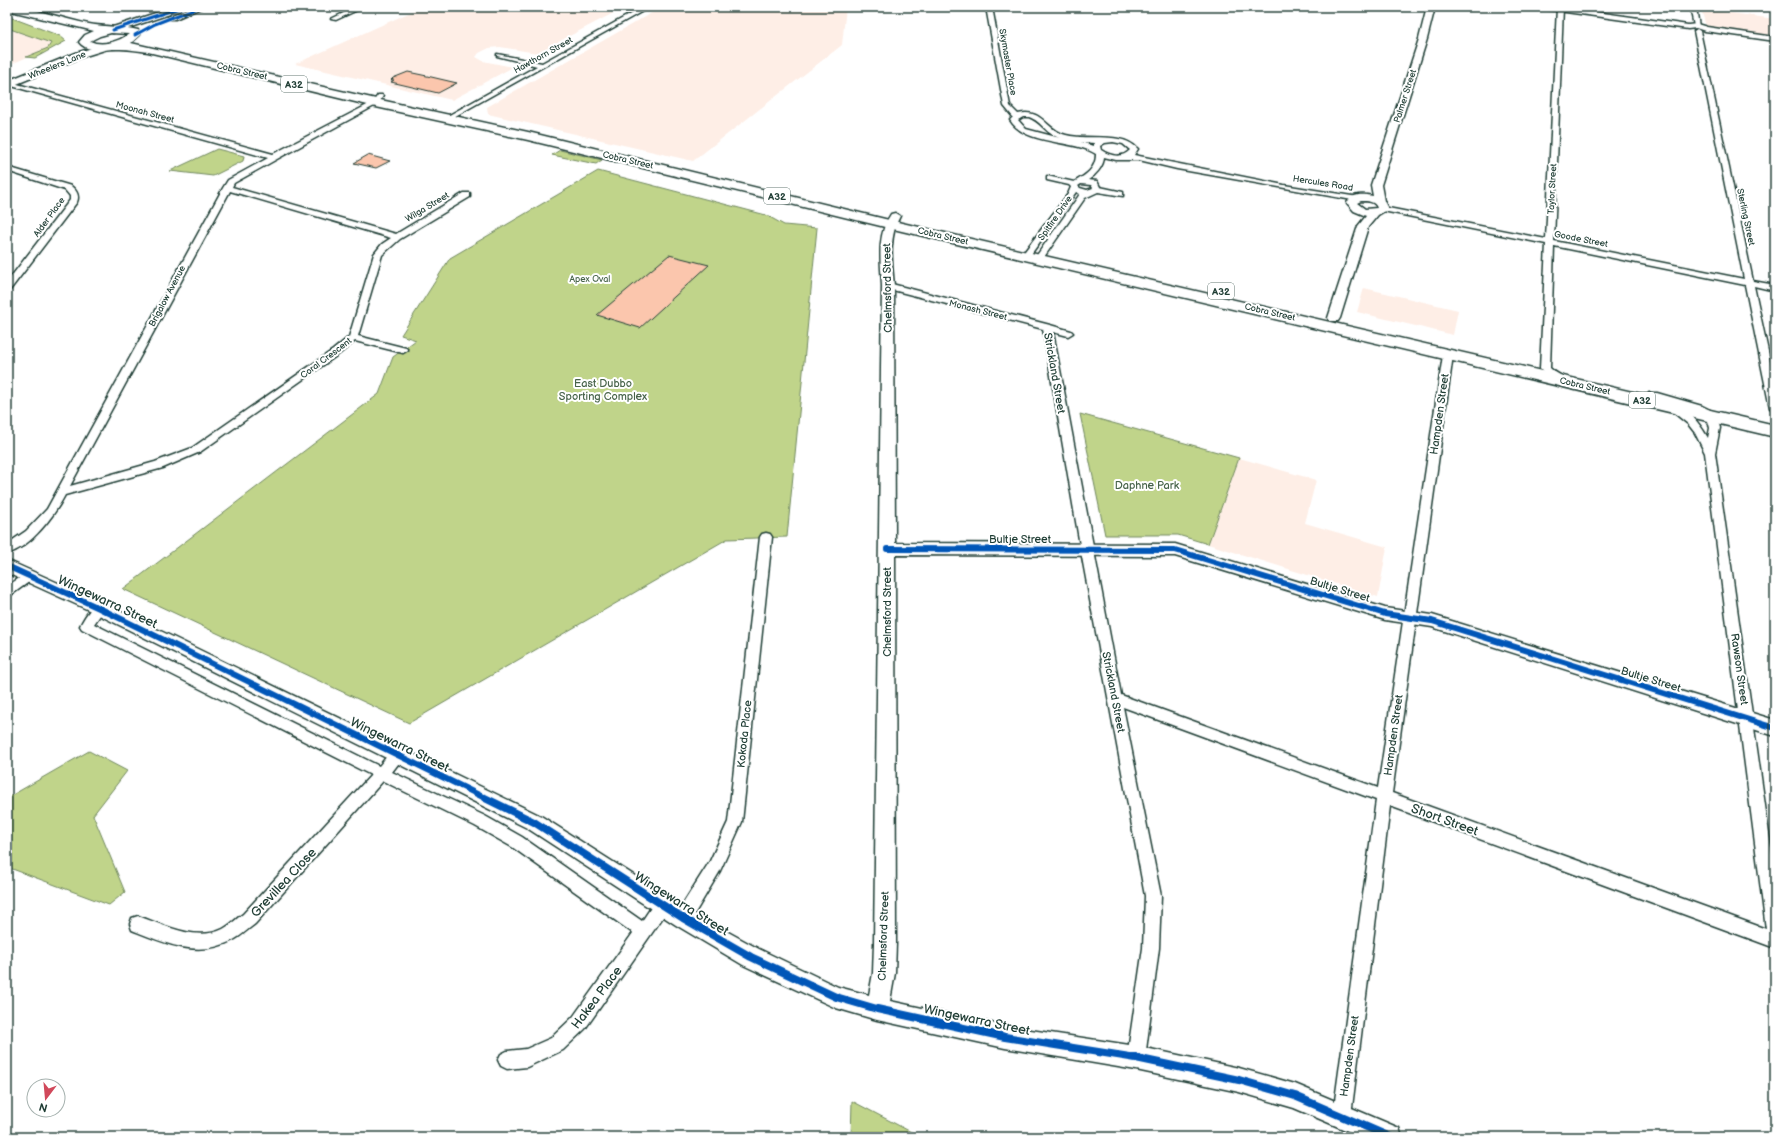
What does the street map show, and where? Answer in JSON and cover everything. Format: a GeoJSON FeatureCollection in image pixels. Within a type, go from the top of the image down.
{"type":"FeatureCollection","features":[{"type":"Feature","properties":{"kind":"highway","name":"A32"},"geometry":{"type":"LineString","coordinates":[[7,8],[88,27],[112,30],[130,30],[134,32],[135,35],[123,42],[92,46],[70,34],[7,12]]}},
{"type":"Feature","properties":{"kind":"highway","name":"A32"},"geometry":{"type":"LineString","coordinates":[[85,41],[94,35],[112,30]]}},
{"type":"Feature","properties":{"kind":"highway","name":"Cobra Street"},"geometry":{"type":"LineString","coordinates":[[135,35],[152,42],[378,100]]}},
{"type":"Feature","properties":{"kind":"highway","name":"Cobra Street"},"geometry":{"type":"LineString","coordinates":[[109,45],[148,49],[378,100],[453,115],[892,220],[1334,318]]}},
{"type":"Feature","properties":{"kind":"highway","name":"Cobra Street"},"geometry":{"type":"LineString","coordinates":[[1036,252],[1369,331],[1544,369],[1659,400],[1713,417],[1775,431]]}},
{"type":"Feature","properties":{"kind":"highway"},"geometry":{"type":"LineString","coordinates":[[1334,318],[1345,328],[1369,331]]}},
{"type":"Feature","properties":{"kind":"highway","name":"Cobra Street"},"geometry":{"type":"LineString","coordinates":[[1369,331],[1448,355],[1567,382],[1775,423]]}},
{"type":"Feature","properties":{"kind":"highway"},"geometry":{"type":"LineString","coordinates":[[1448,355],[1459,352],[1474,353]]}},
{"type":"Feature","properties":{"kind":"main road"},"geometry":{"type":"LineString","coordinates":[[112,30],[182,7]]}},
{"type":"Feature","properties":{"kind":"main road"},"geometry":{"type":"LineString","coordinates":[[135,35],[155,24],[199,7]]}},
{"type":"Feature","properties":{"kind":"main road","name":"Wheelers Lane"},"geometry":{"type":"LineString","coordinates":[[8,82],[85,41]]}},
{"type":"Feature","properties":{"kind":"main road","name":"Wheelers Lane"},"geometry":{"type":"LineString","coordinates":[[8,82],[109,45]]}},
{"type":"Feature","properties":{"kind":"street"},"geometry":{"type":"LineString","coordinates":[[334,19],[361,7]]}},
{"type":"Feature","properties":{"kind":"street","name":"Hawthorn Street"},"geometry":{"type":"LineString","coordinates":[[453,115],[647,7]]}},
{"type":"Feature","properties":{"kind":"street","name":"Skymaster Place"},"geometry":{"type":"LineString","coordinates":[[989,7],[1007,106],[1016,117]]}},
{"type":"Feature","properties":{"kind":"street","name":"Palmer Street"},"geometry":{"type":"LineString","coordinates":[[1378,208],[1376,185],[1423,39],[1431,7]]}},
{"type":"Feature","properties":{"kind":"street"},"geometry":{"type":"LineString","coordinates":[[1544,7],[1560,8],[1775,39]]}},
{"type":"Feature","properties":{"kind":"street","name":"Sterling Street"},"geometry":{"type":"LineString","coordinates":[[1693,7],[1700,29],[1749,283],[1775,408]]}},
{"type":"Feature","properties":{"kind":"street","name":"Taylor Street"},"geometry":{"type":"LineString","coordinates":[[1544,369],[1560,8]]}},
{"type":"Feature","properties":{"kind":"street"},"geometry":{"type":"LineString","coordinates":[[499,55],[543,65]]}},
{"type":"Feature","properties":{"kind":"street","name":"Moonah Street"},"geometry":{"type":"LineString","coordinates":[[8,82],[274,157]]}},
{"type":"Feature","properties":{"kind":"street","name":"Brigalow Avenue"},"geometry":{"type":"LineString","coordinates":[[7,550],[30,534],[51,512],[231,182],[378,100]]}},
{"type":"Feature","properties":{"kind":"street"},"geometry":{"type":"LineString","coordinates":[[1098,152],[1079,144],[1031,133],[1015,124],[1014,120],[1016,117],[1027,115],[1037,117],[1042,121],[1047,130],[1062,136],[1082,140],[1103,141]]}},
{"type":"Feature","properties":{"kind":"street","name":"Hercules Road"},"geometry":{"type":"LineString","coordinates":[[1103,141],[1113,140],[1124,142],[1150,157],[1193,170]]}},
{"type":"Feature","properties":{"kind":"street","name":"Spitfire Drive"},"geometry":{"type":"LineString","coordinates":[[1036,252],[1072,194],[1076,184],[1091,175],[1099,165],[1101,160],[1096,145],[1103,141]]}},
{"type":"Feature","properties":{"kind":"street"},"geometry":{"type":"LineString","coordinates":[[1097,187],[1095,180],[1105,166],[1112,161],[1132,154],[1134,148]]}},
{"type":"Feature","properties":{"kind":"street","name":"Hercules Road"},"geometry":{"type":"LineString","coordinates":[[1098,152],[1110,157],[1123,157],[1222,175],[1228,178],[1284,187],[1341,202],[1358,203]]}},
{"type":"Feature","properties":{"kind":"street","name":"Alder Place"},"geometry":{"type":"LineString","coordinates":[[7,169],[68,188],[75,195],[74,200],[8,285]]}},
{"type":"Feature","properties":{"kind":"street"},"geometry":{"type":"LineString","coordinates":[[1050,178],[1076,184],[1092,182],[1097,187],[1120,194]]}},
{"type":"Feature","properties":{"kind":"street"},"geometry":{"type":"LineString","coordinates":[[1076,184],[1080,191],[1088,192],[1097,187]]}},
{"type":"Feature","properties":{"kind":"street"},"geometry":{"type":"LineString","coordinates":[[1358,203],[1376,185]]}},
{"type":"Feature","properties":{"kind":"street"},"geometry":{"type":"LineString","coordinates":[[227,188],[397,237]]}},
{"type":"Feature","properties":{"kind":"street","name":"Spitfire Drive"},"geometry":{"type":"LineString","coordinates":[[1036,252],[1082,196],[1088,192]]}},
{"type":"Feature","properties":{"kind":"street","name":"Wilga Street"},"geometry":{"type":"LineString","coordinates":[[397,237],[467,195]]}},
{"type":"Feature","properties":{"kind":"street"},"geometry":{"type":"LineString","coordinates":[[1334,318],[1363,226],[1378,208],[1369,199],[1358,203]]}},
{"type":"Feature","properties":{"kind":"street"},"geometry":{"type":"LineString","coordinates":[[1358,203],[1363,226]]}},
{"type":"Feature","properties":{"kind":"street","name":"Goode Street"},"geometry":{"type":"LineString","coordinates":[[1378,208],[1775,288]]}},
{"type":"Feature","properties":{"kind":"street","name":"Chelmsford Street"},"geometry":{"type":"LineString","coordinates":[[877,1009],[884,973],[888,286],[886,240],[892,220]]}},
{"type":"Feature","properties":{"kind":"street","name":"Coral Crescent"},"geometry":{"type":"LineString","coordinates":[[61,492],[159,465],[196,450],[336,352],[353,338],[378,254],[385,246],[397,237]]}},
{"type":"Feature","properties":{"kind":"street","name":"Monash Street"},"geometry":{"type":"LineString","coordinates":[[888,286],[1068,333]]}},
{"type":"Feature","properties":{"kind":"street","name":"Strickland Street"},"geometry":{"type":"LineString","coordinates":[[1047,327],[1087,549],[1153,896],[1151,948],[1136,1058]]}},
{"type":"Feature","properties":{"kind":"street"},"geometry":{"type":"LineString","coordinates":[[353,338],[403,350]]}},
{"type":"Feature","properties":{"kind":"street","name":"Hampden Street"},"geometry":{"type":"LineString","coordinates":[[1342,1115],[1384,797],[1448,355]]}},
{"type":"Feature","properties":{"kind":"street"},"geometry":{"type":"LineString","coordinates":[[1544,369],[1551,376],[1567,382]]}},
{"type":"Feature","properties":{"kind":"street","name":"Rawson Street"},"geometry":{"type":"LineString","coordinates":[[1659,400],[1690,419],[1699,430],[1710,453],[1775,933]]}},
{"type":"Feature","properties":{"kind":"street","name":"Rawson Street"},"geometry":{"type":"LineString","coordinates":[[1710,453],[1715,428],[1713,417]]}},
{"type":"Feature","properties":{"kind":"street","name":"Kokoda Place"},"geometry":{"type":"LineString","coordinates":[[683,918],[715,866],[734,822],[766,537]]}},
{"type":"Feature","properties":{"kind":"street","name":"Bultje Street"},"geometry":{"type":"LineString","coordinates":[[887,549],[1175,550],[1385,614],[1432,621],[1775,728]]}},
{"type":"Feature","properties":{"kind":"street","name":"Wingewarra Street"},"geometry":{"type":"LineString","coordinates":[[7,566],[99,608],[534,822],[683,918],[751,957],[836,997],[877,1009],[1005,1037],[1136,1058],[1239,1080],[1296,1096],[1390,1137]]}},
{"type":"Feature","properties":{"kind":"street"},"geometry":{"type":"LineString","coordinates":[[7,592],[29,576]]}},
{"type":"Feature","properties":{"kind":"street","name":"Wingewarra Street"},"geometry":{"type":"LineString","coordinates":[[99,608],[86,626],[382,774],[480,821],[517,842],[643,931]]}},
{"type":"Feature","properties":{"kind":"street","name":"Short Street"},"geometry":{"type":"LineString","coordinates":[[1115,698],[1775,940]]}},
{"type":"Feature","properties":{"kind":"street","name":"Grevillea Close"},"geometry":{"type":"LineString","coordinates":[[138,924],[192,942],[207,943],[229,934],[249,919],[398,755]]}},
{"type":"Feature","properties":{"kind":"street","name":"Hakea Place"},"geometry":{"type":"LineString","coordinates":[[507,1060],[527,1058],[557,1044],[580,1023],[662,905]]}},
{"type":"Feature","properties":{"kind":"shaded area"},"geometry":{"type":"Polygon","coordinates":[[[422,7],[625,7],[537,53],[500,47],[489,48],[479,53],[476,57],[483,61],[513,67],[452,100],[295,64],[422,7]]]}},
{"type":"Feature","properties":{"kind":"shaded area"},"geometry":{"type":"Polygon","coordinates":[[[662,7],[846,7],[842,45],[693,161],[488,114],[487,107],[662,7]]]}},
{"type":"Feature","properties":{"kind":"shaded area"},"geometry":{"type":"Polygon","coordinates":[[[1701,9],[1775,19],[1775,36],[1706,26],[1701,9]]]}},
{"type":"Feature","properties":{"kind":"shaded area"},"geometry":{"type":"Polygon","coordinates":[[[7,29],[51,43],[48,48],[7,66],[7,29]]]}},
{"type":"Feature","properties":{"kind":"shaded area"},"geometry":{"type":"Polygon","coordinates":[[[1364,288],[1458,310],[1453,335],[1357,312],[1364,288]]]}},
{"type":"Feature","properties":{"kind":"shaded area"},"geometry":{"type":"Polygon","coordinates":[[[1239,458],[1316,480],[1305,523],[1387,547],[1378,597],[1208,544],[1239,458]]]}},
{"type":"Feature","properties":{"kind":"green space"},"geometry":{"type":"Polygon","coordinates":[[[7,16],[60,36],[66,41],[35,58],[26,57],[48,48],[51,43],[7,28],[7,16]]]}},
{"type":"Feature","properties":{"kind":"green space"},"geometry":{"type":"Polygon","coordinates":[[[217,149],[244,156],[243,161],[213,176],[170,171],[217,149]]]}},
{"type":"Feature","properties":{"kind":"green space"},"geometry":{"type":"Polygon","coordinates":[[[560,150],[602,160],[596,164],[552,155],[560,150]]]}},
{"type":"Feature","properties":{"kind":"green space","name":"East Dubbo Sporting Complex"},"geometry":{"type":"Polygon","coordinates":[[[598,171],[766,215],[784,225],[817,228],[787,537],[727,539],[409,723],[123,589],[379,394],[393,357],[416,340],[401,335],[450,258],[598,171]]]}},
{"type":"Feature","properties":{"kind":"green space","name":"Daphne Park"},"geometry":{"type":"Polygon","coordinates":[[[1080,414],[1239,458],[1208,544],[1178,535],[1105,535],[1080,414]]]}},
{"type":"Feature","properties":{"kind":"green space"},"geometry":{"type":"Polygon","coordinates":[[[89,751],[127,771],[93,815],[125,892],[109,905],[7,867],[7,798],[89,751]]]}},
{"type":"Feature","properties":{"kind":"green space"},"geometry":{"type":"Polygon","coordinates":[[[852,1101],[913,1133],[921,1137],[851,1137],[852,1101]]]}},
{"type":"Feature","properties":{"kind":"building"},"geometry":{"type":"Polygon","coordinates":[[[408,72],[457,83],[438,93],[391,82],[394,80],[391,80],[393,78],[408,72]]]}},
{"type":"Feature","properties":{"kind":"building"},"geometry":{"type":"Polygon","coordinates":[[[368,155],[390,161],[376,168],[354,163],[368,155]]]}},
{"type":"Feature","properties":{"kind":"building"},"geometry":{"type":"Polygon","coordinates":[[[669,255],[709,265],[640,328],[597,315],[669,255]]]}},
{"type":"Feature","properties":{"kind":"cycle path"},"geometry":{"type":"LineString","coordinates":[[113,30],[182,7]]}},
{"type":"Feature","properties":{"kind":"cycle path"},"geometry":{"type":"LineString","coordinates":[[135,35],[155,24],[199,7]]}},
{"type":"Feature","properties":{"kind":"cycle path"},"geometry":{"type":"LineString","coordinates":[[887,549],[1175,550],[1385,614],[1432,621],[1775,728]]}},
{"type":"Feature","properties":{"kind":"cycle path"},"geometry":{"type":"LineString","coordinates":[[7,566],[99,608],[534,822],[683,918],[751,957],[836,997],[877,1009],[1005,1037],[1136,1058],[1239,1080],[1295,1096],[1390,1137]]}},
{"type":"Feature","properties":{"kind":"park label","name":"Apex Oval"},"geometry":{"type":"Point","coordinates":[590,279]}}]}
